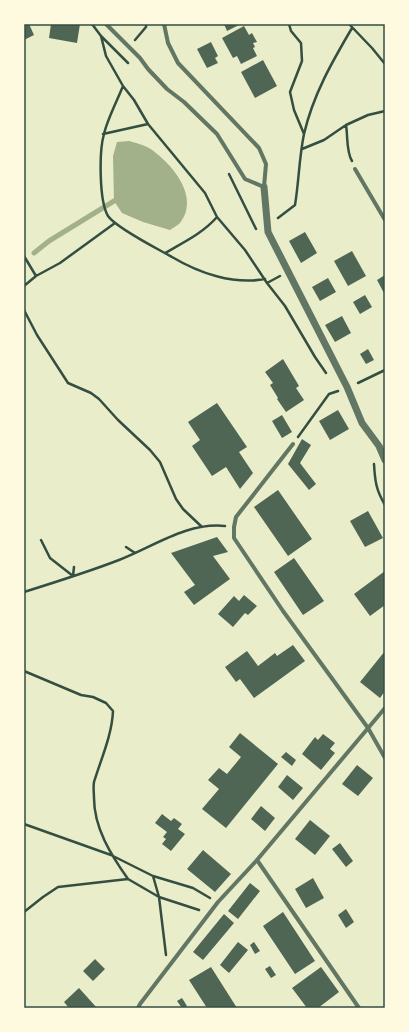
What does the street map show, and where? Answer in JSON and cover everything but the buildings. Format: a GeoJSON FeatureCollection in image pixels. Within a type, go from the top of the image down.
{"type":"FeatureCollection","features":[{"type":"Feature","properties":{"kind":"street"},"geometry":{"type":"LineString","coordinates":[[106,24],[129,46],[167,89],[184,102],[217,134],[245,179],[264,187]]}},
{"type":"Feature","properties":{"kind":"street"},"geometry":{"type":"LineString","coordinates":[[164,24],[168,43],[178,63],[259,148],[266,164],[264,187],[268,232],[347,387],[362,423],[379,446],[385,460]]}},
{"type":"Feature","properties":{"kind":"street"},"geometry":{"type":"LineString","coordinates":[[355,169],[385,220]]}},
{"type":"Feature","properties":{"kind":"street"},"geometry":{"type":"LineString","coordinates":[[293,444],[236,517],[234,538],[278,604],[368,728],[385,758]]}},
{"type":"Feature","properties":{"kind":"street"},"geometry":{"type":"LineString","coordinates":[[138,1008],[218,902],[257,860],[385,708]]}},
{"type":"Feature","properties":{"kind":"street"},"geometry":{"type":"LineString","coordinates":[[257,860],[359,1008]]}},
{"type":"Feature","properties":{"kind":"path"},"geometry":{"type":"LineString","coordinates":[[92,24],[101,36],[129,63]]}},
{"type":"Feature","properties":{"kind":"path"},"geometry":{"type":"LineString","coordinates":[[129,46],[146,27],[146,24]]}},
{"type":"Feature","properties":{"kind":"path"},"geometry":{"type":"LineString","coordinates":[[289,24],[291,31],[301,43],[302,61],[290,92],[294,110],[304,134]]}},
{"type":"Feature","properties":{"kind":"path"},"geometry":{"type":"LineString","coordinates":[[348,24],[372,48],[385,64]]}},
{"type":"Feature","properties":{"kind":"path"},"geometry":{"type":"LineString","coordinates":[[268,226],[295,205],[298,184],[298,169],[304,134],[316,94],[352,28]]}},
{"type":"Feature","properties":{"kind":"path"},"geometry":{"type":"LineString","coordinates":[[101,36],[106,56],[123,86],[134,100],[148,124],[205,193],[217,217],[246,250],[285,306],[315,357],[330,378]]}},
{"type":"Feature","properties":{"kind":"path"},"geometry":{"type":"LineString","coordinates":[[123,86],[104,134],[101,156],[101,185],[103,199],[108,215],[115,223],[186,265],[220,278],[255,280],[265,279]]}},
{"type":"Feature","properties":{"kind":"path"},"geometry":{"type":"LineString","coordinates":[[302,149],[324,140],[346,125],[368,115],[385,111]]}},
{"type":"Feature","properties":{"kind":"path"},"geometry":{"type":"LineString","coordinates":[[104,134],[148,124]]}},
{"type":"Feature","properties":{"kind":"path"},"geometry":{"type":"LineString","coordinates":[[346,125],[349,154],[355,169]]}},
{"type":"Feature","properties":{"kind":"path"},"geometry":{"type":"LineString","coordinates":[[227,170],[258,233]]}},
{"type":"Feature","properties":{"kind":"path"},"geometry":{"type":"LineString","coordinates":[[165,253],[196,236],[208,227],[217,217]]}},
{"type":"Feature","properties":{"kind":"path"},"geometry":{"type":"LineString","coordinates":[[24,286],[36,276],[60,263],[115,223]]}},
{"type":"Feature","properties":{"kind":"path"},"geometry":{"type":"LineString","coordinates":[[24,256],[36,276]]}},
{"type":"Feature","properties":{"kind":"path"},"geometry":{"type":"LineString","coordinates":[[278,272],[283,283],[296,288]]}},
{"type":"Feature","properties":{"kind":"path"},"geometry":{"type":"LineString","coordinates":[[268,283],[280,276]]}},
{"type":"Feature","properties":{"kind":"path"},"geometry":{"type":"LineString","coordinates":[[24,310],[37,335],[68,383],[91,393],[99,399],[118,420],[150,450],[160,462],[176,499],[183,509],[202,527]]}},
{"type":"Feature","properties":{"kind":"path"},"geometry":{"type":"LineString","coordinates":[[364,381],[385,370]]}},
{"type":"Feature","properties":{"kind":"path"},"geometry":{"type":"LineString","coordinates":[[333,385],[340,397]]}},
{"type":"Feature","properties":{"kind":"path"},"geometry":{"type":"LineString","coordinates":[[293,444],[328,394],[347,387]]}},
{"type":"Feature","properties":{"kind":"path"},"geometry":{"type":"LineString","coordinates":[[374,463],[375,483],[385,505]]}},
{"type":"Feature","properties":{"kind":"path"},"geometry":{"type":"LineString","coordinates":[[24,592],[136,554],[172,536],[202,527],[217,525],[234,527]]}},
{"type":"Feature","properties":{"kind":"path"},"geometry":{"type":"LineString","coordinates":[[41,540],[50,558],[73,576]]}},
{"type":"Feature","properties":{"kind":"path"},"geometry":{"type":"LineString","coordinates":[[126,547],[136,554]]}},
{"type":"Feature","properties":{"kind":"path"},"geometry":{"type":"LineString","coordinates":[[73,576],[74,567]]}},
{"type":"Feature","properties":{"kind":"path"},"geometry":{"type":"LineString","coordinates":[[24,671],[81,695],[93,697],[106,703],[113,711],[113,722],[94,784],[94,807],[98,826],[111,855],[128,879],[159,897],[209,914]]}},
{"type":"Feature","properties":{"kind":"path"},"geometry":{"type":"LineString","coordinates":[[24,824],[111,855],[153,876],[193,888],[218,902]]}},
{"type":"Feature","properties":{"kind":"path"},"geometry":{"type":"LineString","coordinates":[[153,876],[159,897],[168,967]]}},
{"type":"Feature","properties":{"kind":"path"},"geometry":{"type":"LineString","coordinates":[[24,912],[42,897],[58,887],[128,879]]}},
{"type":"Feature","properties":{"kind":"shaded area"},"geometry":{"type":"Polygon","coordinates":[[[129,141],[147,147],[158,154],[181,181],[187,202],[186,213],[180,223],[170,230],[143,222],[122,213],[114,201],[113,156],[117,142],[129,141]]]}},
{"type":"Feature","properties":{"kind":"waterway"},"geometry":{"type":"LineString","coordinates":[[34,253],[49,241],[114,201]]}}]}
